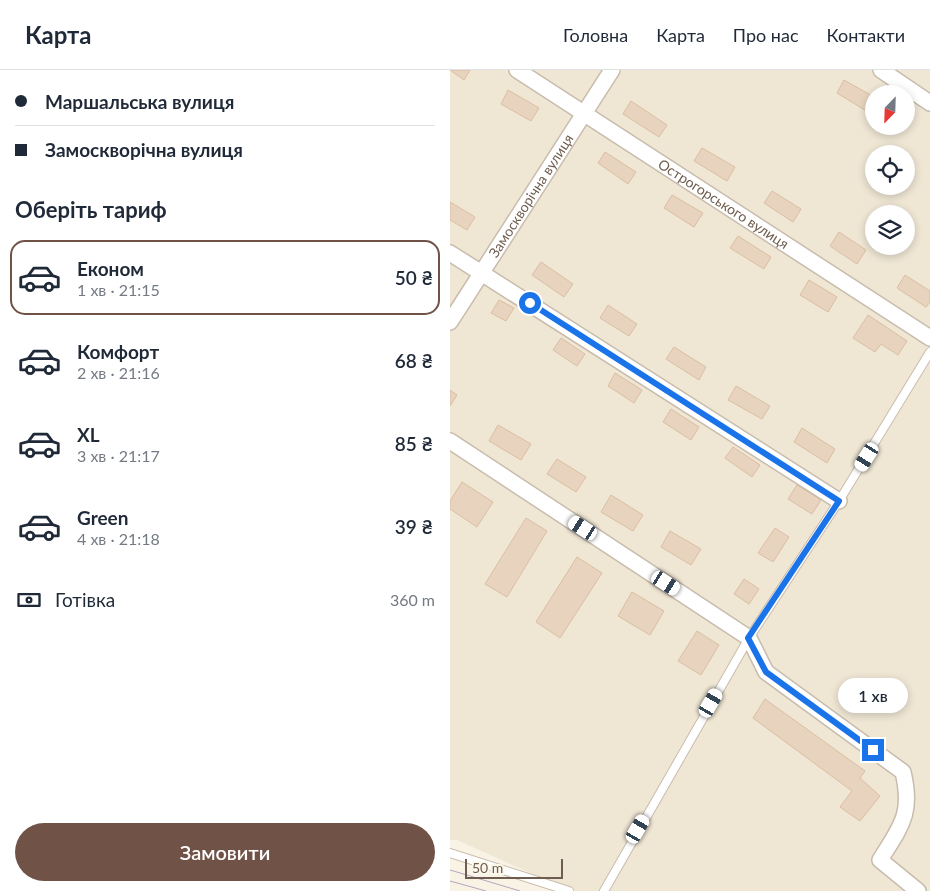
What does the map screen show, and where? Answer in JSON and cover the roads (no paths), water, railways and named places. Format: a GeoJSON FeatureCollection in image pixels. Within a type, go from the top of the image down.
{"type":"FeatureCollection","features":[{"type":"Feature","properties":{"kind":"street","name":"Острогорського вулиця"},"geometry":{"type":"LineString","coordinates":[[517,70],[930,338]]}},
{"type":"Feature","properties":{"kind":"street","name":"Замоскворічна вулиця"},"geometry":{"type":"LineString","coordinates":[[450,322],[612,70]]}},
{"type":"Feature","properties":{"kind":"street"},"geometry":{"type":"LineString","coordinates":[[881,70],[930,102]]}},
{"type":"Feature","properties":{"kind":"street"},"geometry":{"type":"LineString","coordinates":[[450,253],[839,501]]}},
{"type":"Feature","properties":{"kind":"street"},"geometry":{"type":"LineString","coordinates":[[450,441],[748,638],[766,672],[903,772],[908,792],[905,821],[880,860],[918,891]]}},
{"type":"Feature","properties":{"kind":"lane"},"geometry":{"type":"LineString","coordinates":[[604,891],[748,638],[839,501],[930,352]]}},
{"type":"Feature","properties":{"kind":"lane"},"geometry":{"type":"LineString","coordinates":[[450,853],[569,891]]}},
{"type":"Feature","properties":{"kind":"tram line"},"geometry":{"type":"LineString","coordinates":[[450,870],[520,891]]}},
{"type":"Feature","properties":{"kind":"tram line"},"geometry":{"type":"LineString","coordinates":[[450,881],[486,891]]}}]}
